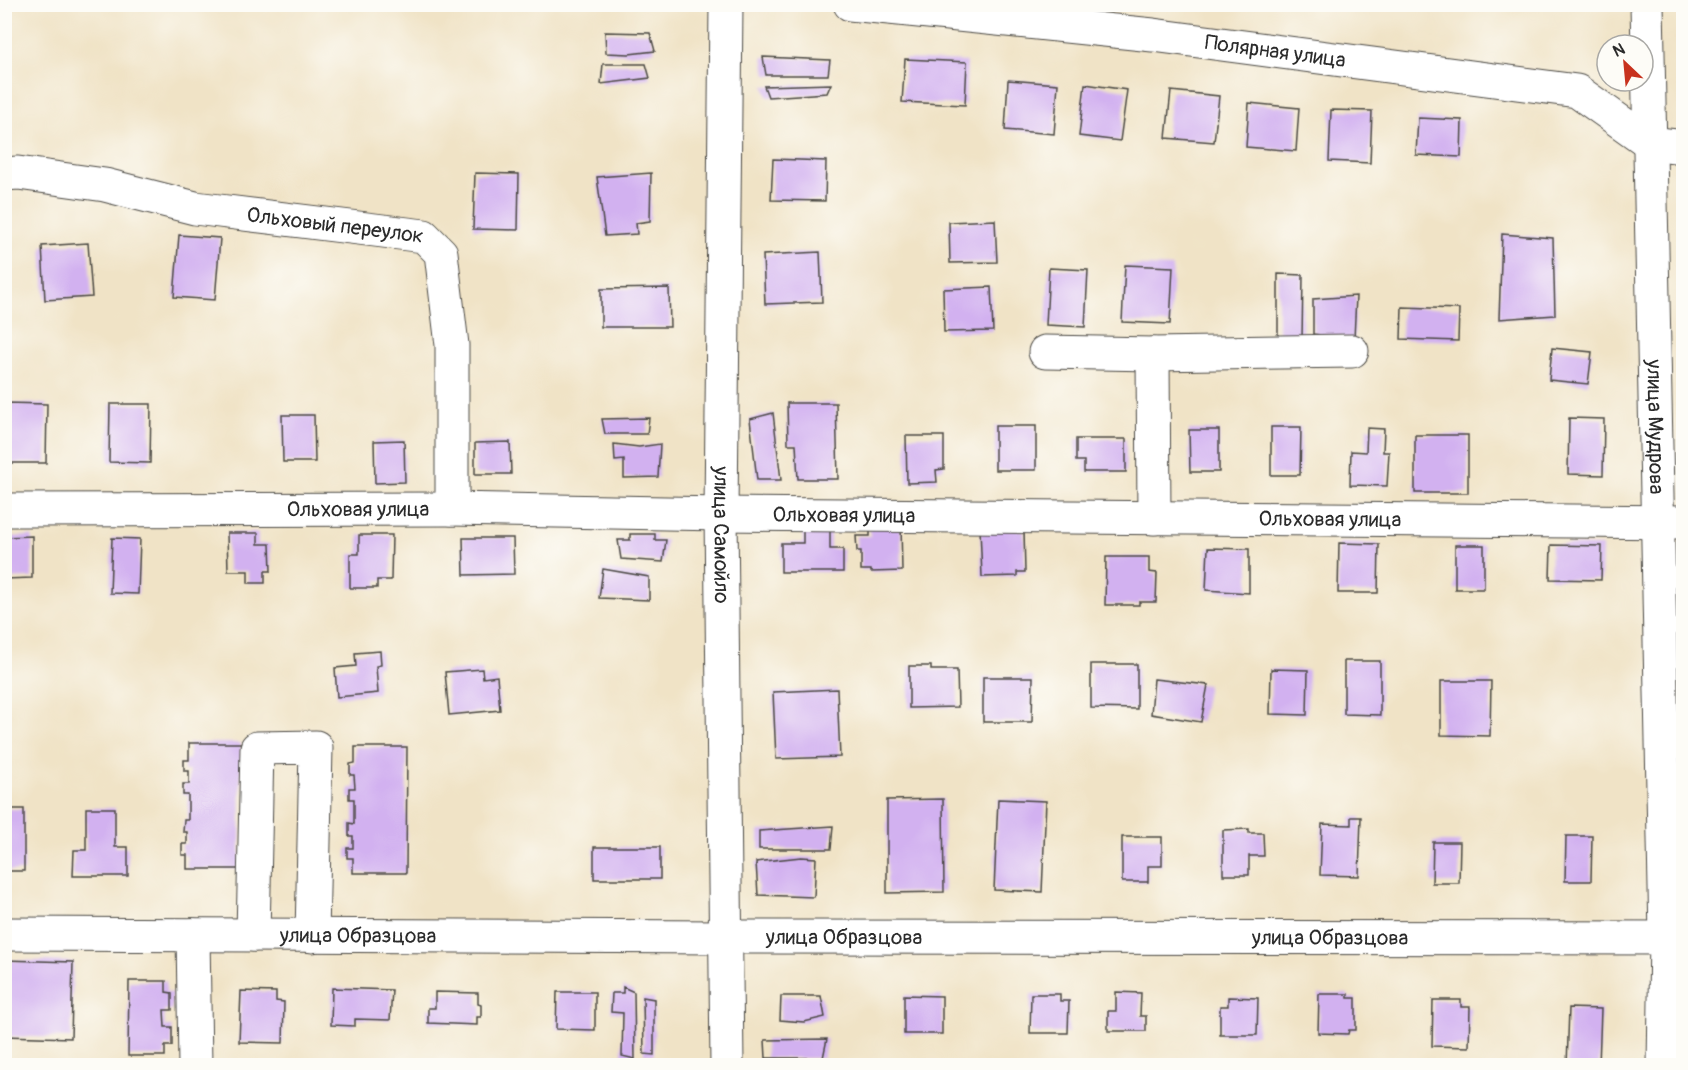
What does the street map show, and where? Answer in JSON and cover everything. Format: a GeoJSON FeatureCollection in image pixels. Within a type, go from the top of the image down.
{"type":"FeatureCollection","features":[{"type":"Feature","properties":{"kind":"street","name":"улица Самойло"},"geometry":{"type":"LineString","coordinates":[[726,4],[721,514],[727,1065]]}},
{"type":"Feature","properties":{"kind":"street","name":"Полярная улица"},"geometry":{"type":"LineString","coordinates":[[850,4],[1154,35],[1577,91],[1650,143],[1683,147]]}},
{"type":"Feature","properties":{"kind":"street","name":"улица Мудрова"},"geometry":{"type":"LineString","coordinates":[[1647,4],[1650,234],[1671,522],[1675,938],[1664,1065]]}},
{"type":"Feature","properties":{"kind":"street","name":"Ольховый переулок"},"geometry":{"type":"LineString","coordinates":[[4,174],[18,173],[105,185],[195,208],[424,236],[441,253],[452,345],[453,509]]}},
{"type":"Feature","properties":{"kind":"street"},"geometry":{"type":"LineString","coordinates":[[1045,352],[1153,354],[1352,351]]}},
{"type":"Feature","properties":{"kind":"street"},"geometry":{"type":"LineString","coordinates":[[1153,354],[1155,518]]}},
{"type":"Feature","properties":{"kind":"street","name":"Ольховая улица"},"geometry":{"type":"LineString","coordinates":[[4,510],[453,509],[721,514],[1671,522]]}},
{"type":"Feature","properties":{"kind":"street"},"geometry":{"type":"LineString","coordinates":[[253,935],[257,748],[316,747],[312,936]]}},
{"type":"Feature","properties":{"kind":"street","name":"улица Образцова"},"geometry":{"type":"LineString","coordinates":[[4,934],[1675,938]]}},
{"type":"Feature","properties":{"kind":"street"},"geometry":{"type":"LineString","coordinates":[[193,935],[195,1065]]}},
{"type":"Feature","properties":{"kind":"building"},"geometry":{"type":"Polygon","coordinates":[[[605,32],[650,33],[655,51],[629,54],[606,53],[605,32]]]}},
{"type":"Feature","properties":{"kind":"building"},"geometry":{"type":"Polygon","coordinates":[[[763,57],[830,60],[828,75],[766,75],[763,57]]]}},
{"type":"Feature","properties":{"kind":"building"},"geometry":{"type":"Polygon","coordinates":[[[905,59],[967,62],[965,105],[902,102],[905,59]]]}},
{"type":"Feature","properties":{"kind":"building"},"geometry":{"type":"Polygon","coordinates":[[[603,64],[646,64],[650,78],[601,84],[603,64]]]}},
{"type":"Feature","properties":{"kind":"building"},"geometry":{"type":"Polygon","coordinates":[[[1008,80],[1058,84],[1054,134],[1005,130],[1008,80]]]}},
{"type":"Feature","properties":{"kind":"building"},"geometry":{"type":"Polygon","coordinates":[[[831,84],[827,93],[768,97],[764,86],[831,84]]]}},
{"type":"Feature","properties":{"kind":"building"},"geometry":{"type":"Polygon","coordinates":[[[1085,84],[1127,90],[1120,141],[1079,136],[1085,84]]]}},
{"type":"Feature","properties":{"kind":"building"},"geometry":{"type":"Polygon","coordinates":[[[1171,91],[1219,96],[1214,142],[1166,138],[1171,91]]]}},
{"type":"Feature","properties":{"kind":"building"},"geometry":{"type":"Polygon","coordinates":[[[1249,103],[1299,108],[1296,151],[1246,147],[1249,103]]]}},
{"type":"Feature","properties":{"kind":"building"},"geometry":{"type":"Polygon","coordinates":[[[1331,110],[1372,111],[1370,163],[1329,161],[1331,110]]]}},
{"type":"Feature","properties":{"kind":"building"},"geometry":{"type":"Polygon","coordinates":[[[1418,118],[1462,120],[1461,157],[1416,155],[1418,118]]]}},
{"type":"Feature","properties":{"kind":"building"},"geometry":{"type":"Polygon","coordinates":[[[773,159],[826,161],[825,201],[771,200],[773,159]]]}},
{"type":"Feature","properties":{"kind":"building"},"geometry":{"type":"Polygon","coordinates":[[[475,173],[519,174],[518,230],[473,229],[475,173]]]}},
{"type":"Feature","properties":{"kind":"building"},"geometry":{"type":"Polygon","coordinates":[[[651,173],[650,221],[636,223],[637,234],[605,236],[597,177],[651,173]]]}},
{"type":"Feature","properties":{"kind":"building"},"geometry":{"type":"Polygon","coordinates":[[[995,220],[997,262],[950,263],[949,222],[995,220]]]}},
{"type":"Feature","properties":{"kind":"building"},"geometry":{"type":"Polygon","coordinates":[[[1502,234],[1553,238],[1555,315],[1499,319],[1502,234]]]}},
{"type":"Feature","properties":{"kind":"building"},"geometry":{"type":"Polygon","coordinates":[[[179,235],[220,238],[215,300],[174,297],[179,235]]]}},
{"type":"Feature","properties":{"kind":"building"},"geometry":{"type":"Polygon","coordinates":[[[88,243],[92,297],[45,300],[42,246],[88,243]]]}},
{"type":"Feature","properties":{"kind":"building"},"geometry":{"type":"Polygon","coordinates":[[[820,252],[822,302],[765,304],[763,255],[820,252]]]}},
{"type":"Feature","properties":{"kind":"building"},"geometry":{"type":"Polygon","coordinates":[[[1125,265],[1173,267],[1170,324],[1122,322],[1125,265]]]}},
{"type":"Feature","properties":{"kind":"building"},"geometry":{"type":"Polygon","coordinates":[[[1049,268],[1088,270],[1085,327],[1046,325],[1049,268]]]}},
{"type":"Feature","properties":{"kind":"building"},"geometry":{"type":"Polygon","coordinates":[[[1278,274],[1303,275],[1302,340],[1278,341],[1278,274]]]}},
{"type":"Feature","properties":{"kind":"building"},"geometry":{"type":"Polygon","coordinates":[[[991,287],[993,331],[944,332],[943,289],[991,287]]]}},
{"type":"Feature","properties":{"kind":"building"},"geometry":{"type":"Polygon","coordinates":[[[669,288],[670,327],[601,327],[601,289],[669,288]]]}},
{"type":"Feature","properties":{"kind":"building"},"geometry":{"type":"Polygon","coordinates":[[[1356,296],[1354,339],[1313,334],[1313,299],[1356,296]]]}},
{"type":"Feature","properties":{"kind":"building"},"geometry":{"type":"Polygon","coordinates":[[[1402,307],[1459,309],[1458,341],[1401,339],[1402,307]]]}},
{"type":"Feature","properties":{"kind":"building"},"geometry":{"type":"Polygon","coordinates":[[[1552,348],[1592,352],[1588,384],[1549,380],[1552,348]]]}},
{"type":"Feature","properties":{"kind":"building"},"geometry":{"type":"Polygon","coordinates":[[[5,403],[47,404],[46,463],[4,463],[5,403]]]}},
{"type":"Feature","properties":{"kind":"building"},"geometry":{"type":"Polygon","coordinates":[[[787,403],[836,403],[838,479],[798,479],[796,444],[788,444],[787,403]]]}},
{"type":"Feature","properties":{"kind":"building"},"geometry":{"type":"Polygon","coordinates":[[[110,404],[151,404],[150,463],[109,462],[110,404]]]}},
{"type":"Feature","properties":{"kind":"building"},"geometry":{"type":"Polygon","coordinates":[[[773,413],[781,480],[757,480],[750,419],[773,413]]]}},
{"type":"Feature","properties":{"kind":"building"},"geometry":{"type":"Polygon","coordinates":[[[282,415],[314,415],[315,462],[283,462],[282,415]]]}},
{"type":"Feature","properties":{"kind":"building"},"geometry":{"type":"Polygon","coordinates":[[[649,418],[647,434],[605,434],[602,419],[649,418]]]}},
{"type":"Feature","properties":{"kind":"building"},"geometry":{"type":"Polygon","coordinates":[[[1569,418],[1604,419],[1603,475],[1568,474],[1569,418]]]}},
{"type":"Feature","properties":{"kind":"building"},"geometry":{"type":"Polygon","coordinates":[[[995,426],[1036,426],[1036,470],[995,470],[995,426]]]}},
{"type":"Feature","properties":{"kind":"building"},"geometry":{"type":"Polygon","coordinates":[[[1271,427],[1301,427],[1300,475],[1271,475],[1271,427]]]}},
{"type":"Feature","properties":{"kind":"building"},"geometry":{"type":"Polygon","coordinates":[[[1367,428],[1384,429],[1383,452],[1389,452],[1387,486],[1350,485],[1351,451],[1366,452],[1367,428]]]}},
{"type":"Feature","properties":{"kind":"building"},"geometry":{"type":"Polygon","coordinates":[[[1189,430],[1219,430],[1219,472],[1190,472],[1189,430]]]}},
{"type":"Feature","properties":{"kind":"building"},"geometry":{"type":"Polygon","coordinates":[[[1415,435],[1468,435],[1468,493],[1415,493],[1415,435]]]}},
{"type":"Feature","properties":{"kind":"building"},"geometry":{"type":"Polygon","coordinates":[[[906,436],[944,436],[944,469],[936,470],[937,482],[907,483],[906,436]]]}},
{"type":"Feature","properties":{"kind":"building"},"geometry":{"type":"Polygon","coordinates":[[[1076,439],[1126,439],[1126,472],[1084,472],[1084,461],[1076,461],[1076,439]]]}},
{"type":"Feature","properties":{"kind":"building"},"geometry":{"type":"Polygon","coordinates":[[[404,440],[405,482],[375,483],[374,441],[404,440]]]}},
{"type":"Feature","properties":{"kind":"building"},"geometry":{"type":"Polygon","coordinates":[[[510,442],[511,474],[475,474],[475,443],[510,442]]]}},
{"type":"Feature","properties":{"kind":"building"},"geometry":{"type":"Polygon","coordinates":[[[614,444],[639,447],[660,444],[658,477],[624,478],[624,460],[615,461],[614,444]]]}},
{"type":"Feature","properties":{"kind":"building"},"geometry":{"type":"Polygon","coordinates":[[[901,524],[902,571],[861,570],[861,551],[857,551],[856,536],[870,536],[870,525],[901,524]]]}},
{"type":"Feature","properties":{"kind":"building"},"geometry":{"type":"Polygon","coordinates":[[[830,528],[830,549],[843,549],[843,572],[781,572],[781,543],[803,543],[803,529],[830,528]]]}},
{"type":"Feature","properties":{"kind":"building"},"geometry":{"type":"Polygon","coordinates":[[[980,528],[1024,530],[1025,572],[1017,572],[1017,576],[982,577],[980,528]]]}},
{"type":"Feature","properties":{"kind":"building"},"geometry":{"type":"Polygon","coordinates":[[[227,533],[258,533],[258,544],[270,544],[271,571],[265,571],[265,583],[248,583],[248,571],[228,571],[227,533]]]}},
{"type":"Feature","properties":{"kind":"building"},"geometry":{"type":"Polygon","coordinates":[[[630,534],[655,534],[655,540],[666,540],[663,562],[621,559],[618,540],[630,540],[630,534]]]}},
{"type":"Feature","properties":{"kind":"building"},"geometry":{"type":"Polygon","coordinates":[[[359,535],[392,535],[391,580],[377,580],[377,588],[350,588],[350,554],[359,554],[359,535]]]}},
{"type":"Feature","properties":{"kind":"building"},"geometry":{"type":"Polygon","coordinates":[[[32,536],[32,578],[4,579],[4,537],[32,536]]]}},
{"type":"Feature","properties":{"kind":"building"},"geometry":{"type":"Polygon","coordinates":[[[112,538],[140,539],[138,594],[110,593],[112,538]]]}},
{"type":"Feature","properties":{"kind":"building"},"geometry":{"type":"Polygon","coordinates":[[[463,538],[513,538],[514,574],[464,575],[463,538]]]}},
{"type":"Feature","properties":{"kind":"building"},"geometry":{"type":"Polygon","coordinates":[[[1339,543],[1379,544],[1378,593],[1338,593],[1339,543]]]}},
{"type":"Feature","properties":{"kind":"building"},"geometry":{"type":"Polygon","coordinates":[[[1455,545],[1484,545],[1484,589],[1455,589],[1455,545]]]}},
{"type":"Feature","properties":{"kind":"building"},"geometry":{"type":"Polygon","coordinates":[[[1551,545],[1602,546],[1601,580],[1550,579],[1551,545]]]}},
{"type":"Feature","properties":{"kind":"building"},"geometry":{"type":"Polygon","coordinates":[[[1208,548],[1249,549],[1249,593],[1206,590],[1208,548]]]}},
{"type":"Feature","properties":{"kind":"building"},"geometry":{"type":"Polygon","coordinates":[[[1106,557],[1149,557],[1149,572],[1157,573],[1156,602],[1139,602],[1139,605],[1105,605],[1106,557]]]}},
{"type":"Feature","properties":{"kind":"building"},"geometry":{"type":"Polygon","coordinates":[[[603,569],[649,577],[649,600],[599,598],[603,569]]]}},
{"type":"Feature","properties":{"kind":"building"},"geometry":{"type":"Polygon","coordinates":[[[380,651],[381,665],[376,666],[378,693],[337,697],[335,668],[356,666],[355,653],[380,651]]]}},
{"type":"Feature","properties":{"kind":"building"},"geometry":{"type":"Polygon","coordinates":[[[1344,661],[1380,661],[1380,715],[1344,714],[1344,661]]]}},
{"type":"Feature","properties":{"kind":"building"},"geometry":{"type":"Polygon","coordinates":[[[1091,664],[1137,664],[1137,709],[1091,708],[1091,664]]]}},
{"type":"Feature","properties":{"kind":"building"},"geometry":{"type":"Polygon","coordinates":[[[909,666],[931,666],[931,670],[957,670],[958,707],[909,708],[909,666]]]}},
{"type":"Feature","properties":{"kind":"building"},"geometry":{"type":"Polygon","coordinates":[[[482,669],[483,678],[497,676],[500,710],[449,715],[445,672],[482,669]]]}},
{"type":"Feature","properties":{"kind":"building"},"geometry":{"type":"Polygon","coordinates":[[[1271,669],[1308,670],[1307,715],[1270,714],[1271,669]]]}},
{"type":"Feature","properties":{"kind":"building"},"geometry":{"type":"Polygon","coordinates":[[[983,677],[1033,677],[1032,722],[983,722],[983,677]]]}},
{"type":"Feature","properties":{"kind":"building"},"geometry":{"type":"Polygon","coordinates":[[[1154,679],[1208,685],[1201,722],[1151,714],[1154,679]]]}},
{"type":"Feature","properties":{"kind":"building"},"geometry":{"type":"Polygon","coordinates":[[[1441,681],[1491,681],[1490,736],[1441,735],[1441,681]]]}},
{"type":"Feature","properties":{"kind":"building"},"geometry":{"type":"Polygon","coordinates":[[[837,689],[840,757],[776,759],[773,692],[837,689]]]}},
{"type":"Feature","properties":{"kind":"building"},"geometry":{"type":"Polygon","coordinates":[[[189,743],[241,743],[240,869],[187,869],[187,855],[182,855],[182,844],[187,844],[187,832],[183,832],[184,820],[188,820],[188,795],[183,795],[183,784],[189,784],[189,771],[184,771],[184,760],[189,760],[189,743]]]}},
{"type":"Feature","properties":{"kind":"building"},"geometry":{"type":"Polygon","coordinates":[[[355,747],[407,747],[406,873],[353,873],[353,858],[347,858],[347,848],[353,848],[353,836],[349,836],[349,823],[354,824],[354,799],[349,799],[349,788],[355,788],[354,775],[350,775],[350,764],[355,763],[355,747]]]}},
{"type":"Feature","properties":{"kind":"building"},"geometry":{"type":"Polygon","coordinates":[[[943,799],[944,892],[887,893],[887,800],[943,799]]]}},
{"type":"Feature","properties":{"kind":"building"},"geometry":{"type":"Polygon","coordinates":[[[998,799],[1046,801],[1042,892],[994,890],[998,799]]]}},
{"type":"Feature","properties":{"kind":"building"},"geometry":{"type":"Polygon","coordinates":[[[86,808],[115,808],[115,847],[128,847],[128,876],[73,876],[74,850],[86,850],[86,808]]]}},
{"type":"Feature","properties":{"kind":"building"},"geometry":{"type":"Polygon","coordinates":[[[4,809],[24,809],[24,871],[4,871],[4,809]]]}},
{"type":"Feature","properties":{"kind":"building"},"geometry":{"type":"Polygon","coordinates":[[[1351,817],[1361,817],[1359,876],[1320,875],[1322,824],[1351,825],[1351,817]]]}},
{"type":"Feature","properties":{"kind":"building"},"geometry":{"type":"Polygon","coordinates":[[[833,826],[831,849],[759,849],[759,831],[833,826]]]}},
{"type":"Feature","properties":{"kind":"building"},"geometry":{"type":"Polygon","coordinates":[[[1249,829],[1249,833],[1263,833],[1264,856],[1249,856],[1249,875],[1223,875],[1223,830],[1249,829]]]}},
{"type":"Feature","properties":{"kind":"building"},"geometry":{"type":"Polygon","coordinates":[[[1566,836],[1592,836],[1591,881],[1565,881],[1566,836]]]}},
{"type":"Feature","properties":{"kind":"building"},"geometry":{"type":"Polygon","coordinates":[[[1122,837],[1162,837],[1162,866],[1148,866],[1148,882],[1122,882],[1122,837]]]}},
{"type":"Feature","properties":{"kind":"building"},"geometry":{"type":"Polygon","coordinates":[[[1433,842],[1460,842],[1459,883],[1432,883],[1433,842]]]}},
{"type":"Feature","properties":{"kind":"building"},"geometry":{"type":"Polygon","coordinates":[[[594,847],[660,847],[660,879],[594,879],[594,847]]]}},
{"type":"Feature","properties":{"kind":"building"},"geometry":{"type":"Polygon","coordinates":[[[801,857],[816,858],[814,897],[758,895],[756,862],[801,857]]]}},
{"type":"Feature","properties":{"kind":"building"},"geometry":{"type":"Polygon","coordinates":[[[4,960],[73,962],[71,1038],[4,1036],[4,960]]]}},
{"type":"Feature","properties":{"kind":"building"},"geometry":{"type":"Polygon","coordinates":[[[129,981],[166,981],[166,992],[172,993],[172,1010],[164,1010],[165,1027],[172,1027],[172,1046],[165,1046],[165,1056],[128,1056],[129,981]]]}},
{"type":"Feature","properties":{"kind":"building"},"geometry":{"type":"Polygon","coordinates":[[[623,987],[634,992],[635,1059],[622,1056],[623,1013],[611,1012],[612,993],[623,993],[623,987]]]}},
{"type":"Feature","properties":{"kind":"building"},"geometry":{"type":"Polygon","coordinates":[[[332,988],[392,990],[390,1020],[355,1019],[355,1026],[331,1025],[332,988]]]}},
{"type":"Feature","properties":{"kind":"building"},"geometry":{"type":"Polygon","coordinates":[[[241,991],[276,992],[276,1001],[284,1002],[283,1043],[239,1042],[241,991]]]}},
{"type":"Feature","properties":{"kind":"building"},"geometry":{"type":"Polygon","coordinates":[[[435,992],[478,993],[481,1017],[477,1017],[477,1025],[428,1023],[428,1008],[435,1008],[435,992]]]}},
{"type":"Feature","properties":{"kind":"building"},"geometry":{"type":"Polygon","coordinates":[[[557,992],[595,992],[595,1030],[556,1029],[557,992]]]}},
{"type":"Feature","properties":{"kind":"building"},"geometry":{"type":"Polygon","coordinates":[[[1116,992],[1141,993],[1140,1016],[1146,1016],[1146,1031],[1108,1031],[1108,1011],[1116,1011],[1116,992]]]}},
{"type":"Feature","properties":{"kind":"building"},"geometry":{"type":"Polygon","coordinates":[[[1031,994],[1060,994],[1060,1001],[1069,1001],[1068,1033],[1030,1033],[1031,994]]]}},
{"type":"Feature","properties":{"kind":"building"},"geometry":{"type":"Polygon","coordinates":[[[1319,994],[1348,994],[1348,998],[1356,998],[1356,1030],[1349,1030],[1348,1034],[1318,1033],[1319,994]]]}},
{"type":"Feature","properties":{"kind":"building"},"geometry":{"type":"Polygon","coordinates":[[[904,995],[942,996],[942,1034],[904,1034],[904,995]]]}},
{"type":"Feature","properties":{"kind":"building"},"geometry":{"type":"Polygon","coordinates":[[[781,996],[821,996],[825,1017],[804,1022],[780,1020],[781,996]]]}},
{"type":"Feature","properties":{"kind":"building"},"geometry":{"type":"Polygon","coordinates":[[[643,997],[654,999],[654,1055],[644,1054],[643,997]]]}},
{"type":"Feature","properties":{"kind":"building"},"geometry":{"type":"Polygon","coordinates":[[[1228,997],[1258,998],[1257,1035],[1220,1035],[1220,1006],[1228,1006],[1228,997]]]}},
{"type":"Feature","properties":{"kind":"building"},"geometry":{"type":"Polygon","coordinates":[[[1433,1000],[1461,1000],[1461,1007],[1470,1007],[1469,1047],[1432,1046],[1433,1000]]]}},
{"type":"Feature","properties":{"kind":"building"},"geometry":{"type":"Polygon","coordinates":[[[1569,1008],[1601,1009],[1599,1066],[1567,1066],[1569,1008]]]}},
{"type":"Feature","properties":{"kind":"building"},"geometry":{"type":"Polygon","coordinates":[[[827,1039],[823,1058],[766,1058],[765,1040],[827,1039]]]}}]}
